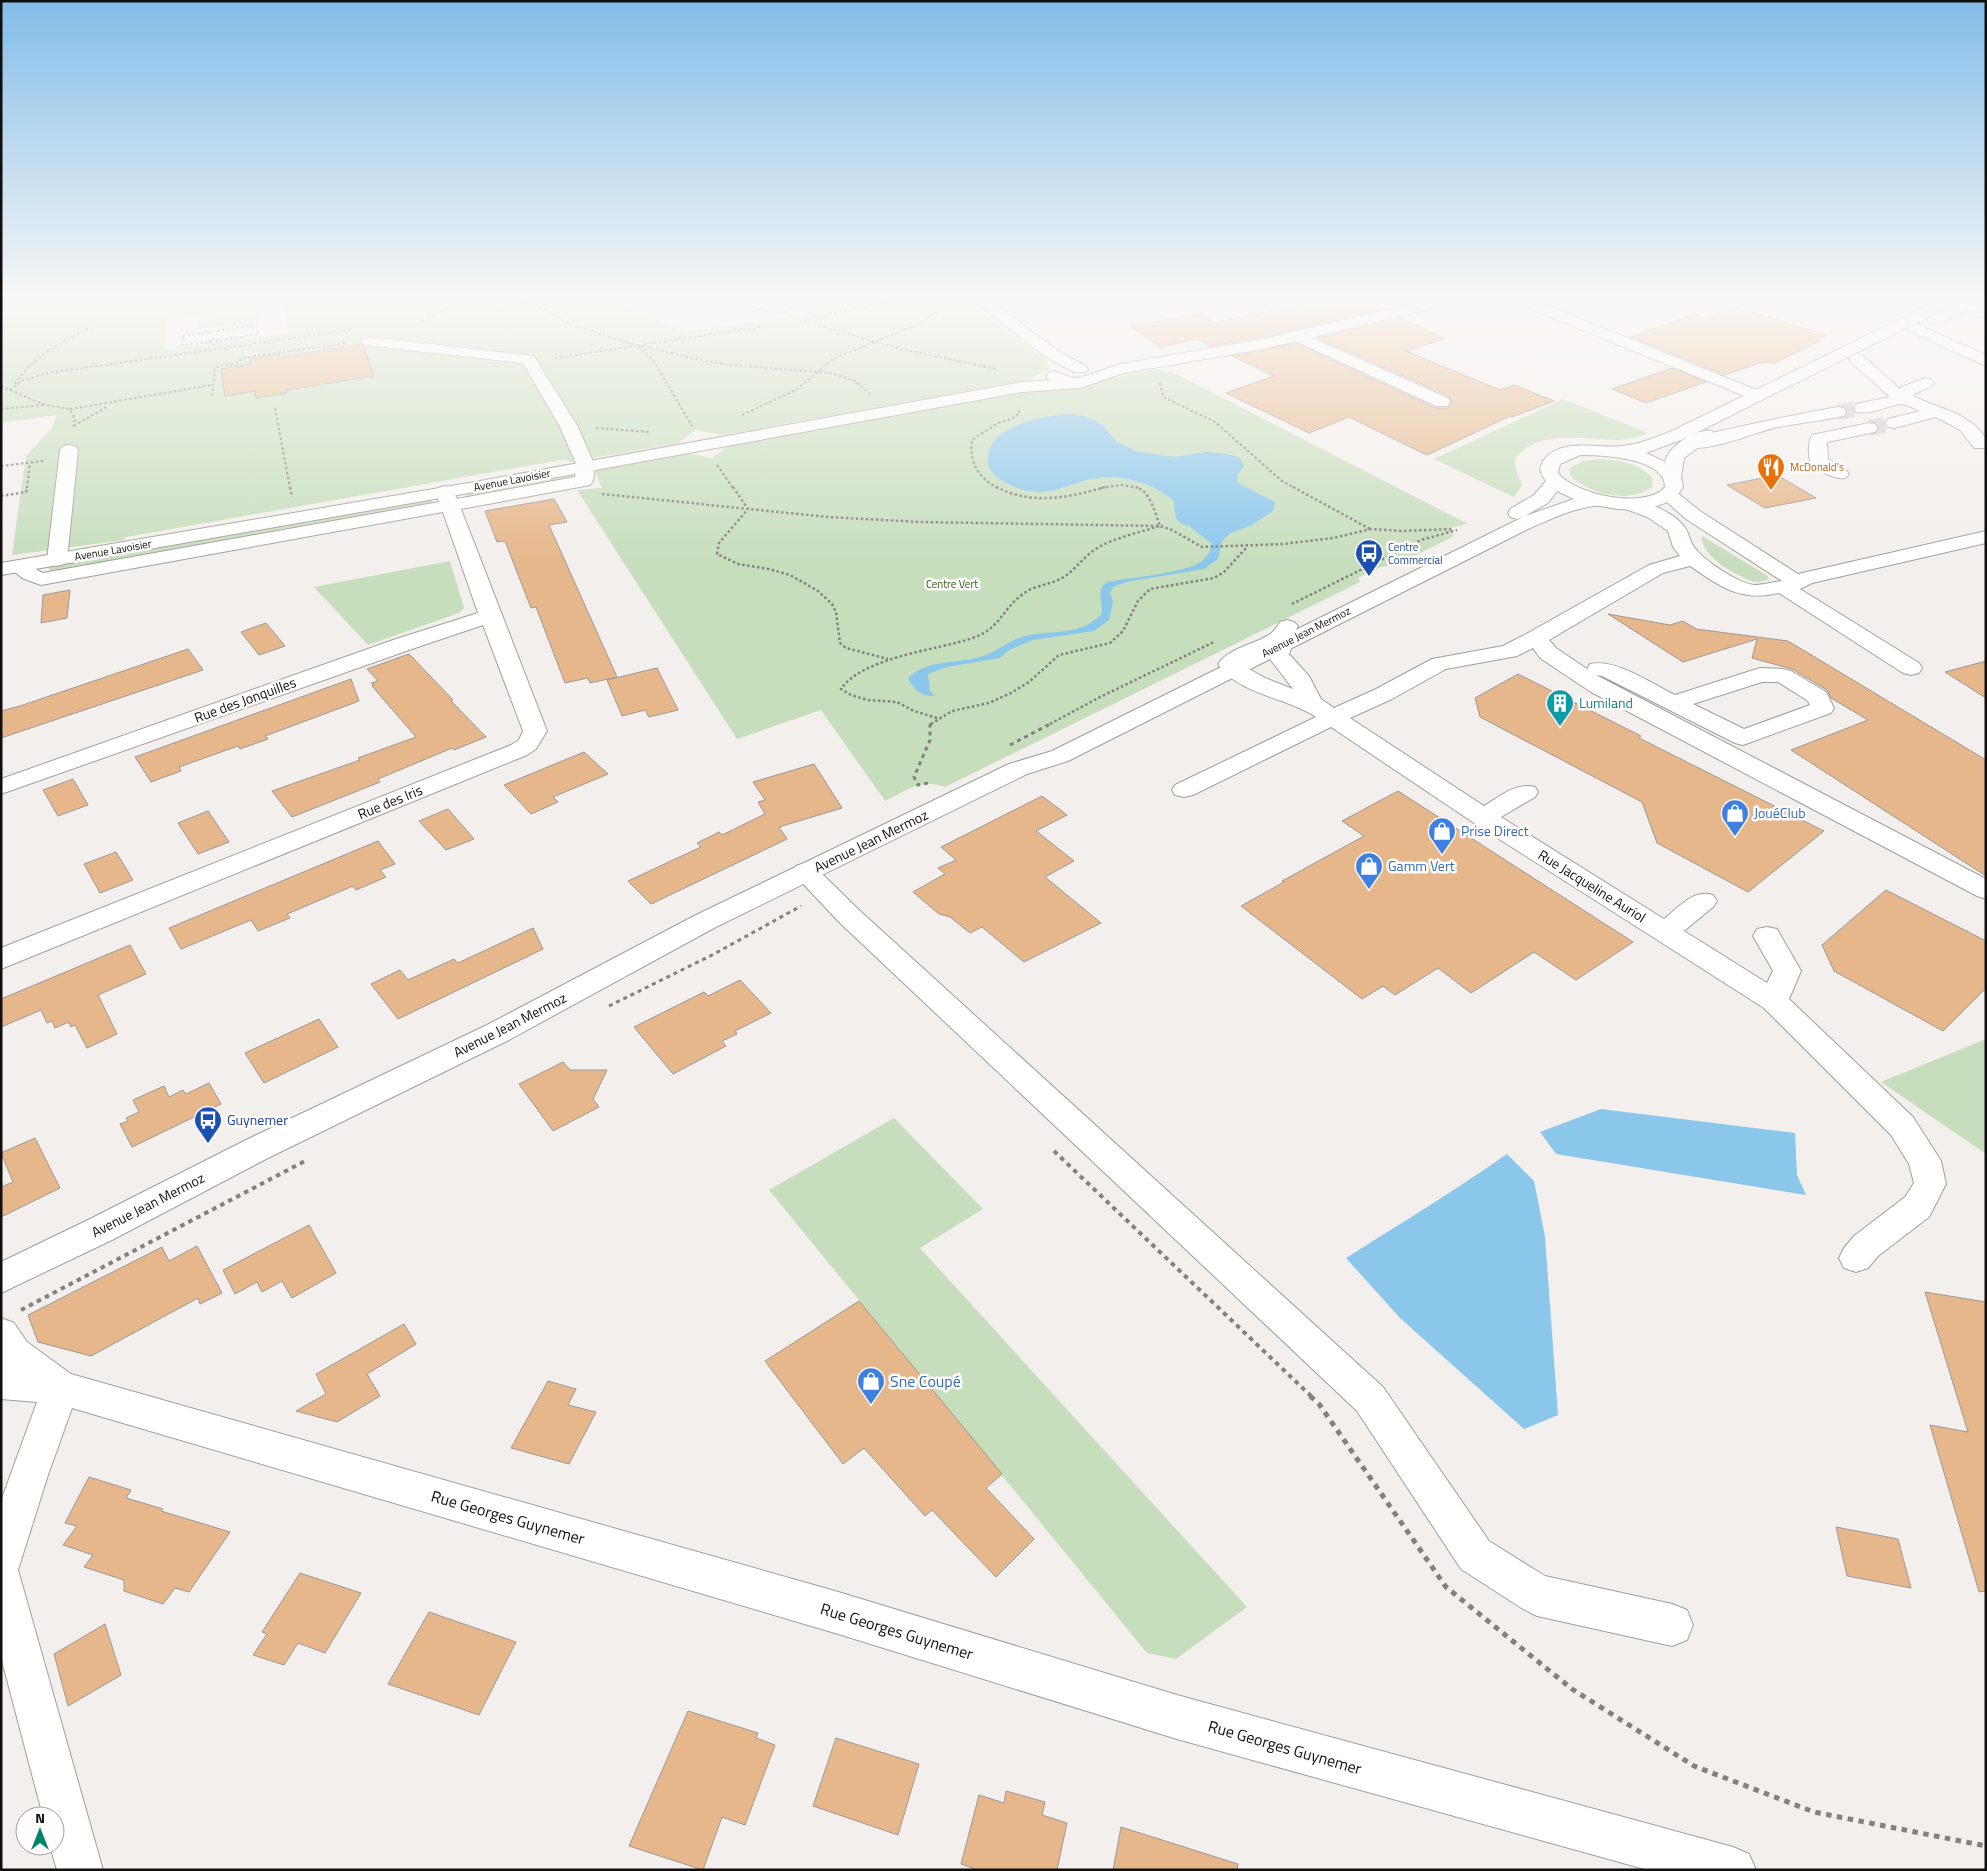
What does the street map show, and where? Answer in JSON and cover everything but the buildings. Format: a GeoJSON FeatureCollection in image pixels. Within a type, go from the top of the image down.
{"type":"FeatureCollection","features":[{"type":"Feature","properties":{"kind":"main road"},"geometry":{"type":"LineString","coordinates":[[545,388],[569,427],[585,473]]}},
{"type":"Feature","properties":{"kind":"main road"},"geometry":{"type":"LineString","coordinates":[[10,567],[41,579],[448,499],[574,484],[585,473],[1010,388]]}},
{"type":"Feature","properties":{"kind":"main road"},"geometry":{"type":"LineString","coordinates":[[1412,388],[1442,402]]}},
{"type":"Feature","properties":{"kind":"main road"},"geometry":{"type":"LineString","coordinates":[[1739,388],[1758,396]]}},
{"type":"Feature","properties":{"kind":"main road"},"geometry":{"type":"LineString","coordinates":[[1617,452],[1648,447],[1680,434],[1775,388]]}},
{"type":"Feature","properties":{"kind":"main road"},"geometry":{"type":"LineString","coordinates":[[1630,504],[1659,500],[1670,486],[1675,458],[1680,451],[1800,388]]}},
{"type":"Feature","properties":{"kind":"main road"},"geometry":{"type":"LineString","coordinates":[[1889,388],[1902,398],[1926,406],[1965,427],[1977,437],[1980,444]]}},
{"type":"Feature","properties":{"kind":"main road"},"geometry":{"type":"LineString","coordinates":[[1862,408],[1902,398],[1907,393],[1906,390],[1911,388]]}},
{"type":"Feature","properties":{"kind":"main road"},"geometry":{"type":"LineString","coordinates":[[1894,423],[1930,414],[1926,406]]}},
{"type":"Feature","properties":{"kind":"main road"},"geometry":{"type":"LineString","coordinates":[[1693,443],[1712,440],[1774,423],[1791,422],[1838,412]]}},
{"type":"Feature","properties":{"kind":"main road"},"geometry":{"type":"LineString","coordinates":[[1791,422],[1818,439],[1869,428]]}},
{"type":"Feature","properties":{"kind":"main road"},"geometry":{"type":"LineString","coordinates":[[1818,439],[1819,461],[1840,474]]}},
{"type":"Feature","properties":{"kind":"main road"},"geometry":{"type":"LineString","coordinates":[[1911,668],[1790,584],[1786,573],[1693,515],[1651,462],[1617,452],[1591,450],[1559,455],[1549,464],[1548,469],[1554,481],[1572,492],[1596,500],[1630,504],[1654,513],[1675,527],[1680,535],[1683,547],[1693,559],[1727,582],[1739,588],[1754,591],[1790,584],[1986,537]]}},
{"type":"Feature","properties":{"kind":"main road"},"geometry":{"type":"LineString","coordinates":[[57,560],[68,453]]}},
{"type":"Feature","properties":{"kind":"main road","name":"Avenue Jean Mermoz"},"geometry":{"type":"LineString","coordinates":[[1,1278],[257,1148],[497,1033],[704,922],[785,884],[1011,758],[1041,747],[1444,546],[1532,506],[1541,499],[1554,481]]}},
{"type":"Feature","properties":{"kind":"main road","name":"Avenue Lavoisier"},"geometry":{"type":"LineString","coordinates":[[10,567],[293,518],[448,499]]}},
{"type":"Feature","properties":{"kind":"main road","name":"Rue des Iris"},"geometry":{"type":"LineString","coordinates":[[1,959],[519,750],[528,744],[535,731],[490,616],[448,499]]}},
{"type":"Feature","properties":{"kind":"main road","name":"Avenue Jean Mermoz"},"geometry":{"type":"LineString","coordinates":[[1285,626],[1549,512],[1579,502],[1596,500]]}},
{"type":"Feature","properties":{"kind":"main road"},"geometry":{"type":"LineString","coordinates":[[1184,790],[1384,694],[1440,664],[1509,651],[1536,638],[1656,569],[1693,559]]}},
{"type":"Feature","properties":{"kind":"main road","name":"Rue des Jonquilles"},"geometry":{"type":"LineString","coordinates":[[1,787],[395,647],[490,616]]}},
{"type":"Feature","properties":{"kind":"main road"},"geometry":{"type":"LineString","coordinates":[[1234,670],[1229,664],[1245,654],[1280,638],[1285,626]]}},
{"type":"Feature","properties":{"kind":"main road"},"geometry":{"type":"LineString","coordinates":[[1285,626],[1278,655],[1301,681],[1311,703]]}},
{"type":"Feature","properties":{"kind":"main road"},"geometry":{"type":"LineString","coordinates":[[1536,638],[1548,654],[1599,687],[1986,890]]}},
{"type":"Feature","properties":{"kind":"main road"},"geometry":{"type":"LineString","coordinates":[[1565,665],[1607,670],[1673,703],[1743,738],[1823,708],[1818,697],[1783,676],[1760,675],[1673,703]]}},
{"type":"Feature","properties":{"kind":"main road","name":"Avenue Jean Mermoz"},"geometry":{"type":"LineString","coordinates":[[1011,758],[1060,756],[1173,698],[1234,670]]}},
{"type":"Feature","properties":{"kind":"main road","name":"Rue Jacqueline Auriol"},"geometry":{"type":"LineString","coordinates":[[1234,670],[1257,682],[1311,703],[1482,818],[1774,1001],[1902,1126],[1925,1161],[1930,1184],[1917,1207],[1866,1246],[1856,1258]]}},
{"type":"Feature","properties":{"kind":"main road"},"geometry":{"type":"LineString","coordinates":[[1482,818],[1526,792]]}},
{"type":"Feature","properties":{"kind":"main road"},"geometry":{"type":"LineString","coordinates":[[805,872],[849,916],[1370,1399],[1475,1555],[1537,1596],[1672,1625]]}},
{"type":"Feature","properties":{"kind":"main road"},"geometry":{"type":"LineString","coordinates":[[1666,932],[1704,901]]}},
{"type":"Feature","properties":{"kind":"main road"},"geometry":{"type":"LineString","coordinates":[[1767,936],[1787,971],[1774,1001]]}},
{"type":"Feature","properties":{"kind":"main road"},"geometry":{"type":"LineString","coordinates":[[1,1334],[14,1352],[62,1388]]}},
{"type":"Feature","properties":{"kind":"main road"},"geometry":{"type":"LineString","coordinates":[[1,1382],[62,1388]]}},
{"type":"Feature","properties":{"kind":"main road"},"geometry":{"type":"LineString","coordinates":[[1,1563],[28,1475],[62,1388]]}},
{"type":"Feature","properties":{"kind":"main road","name":"Rue Georges Guynemer"},"geometry":{"type":"LineString","coordinates":[[62,1388],[835,1612],[1177,1717],[1733,1870]]}},
{"type":"Feature","properties":{"kind":"main road"},"geometry":{"type":"LineString","coordinates":[[1,1578],[80,1870]]}},
{"type":"Feature","properties":{"kind":"path"},"geometry":{"type":"LineString","coordinates":[[6,388],[38,400],[45,405]]}},
{"type":"Feature","properties":{"kind":"path"},"geometry":{"type":"LineString","coordinates":[[1,409],[45,405],[70,409],[111,404],[193,388]]}},
{"type":"Feature","properties":{"kind":"path"},"geometry":{"type":"LineString","coordinates":[[212,388],[212,396]]}},
{"type":"Feature","properties":{"kind":"path"},"geometry":{"type":"LineString","coordinates":[[670,388],[695,430]]}},
{"type":"Feature","properties":{"kind":"path"},"geometry":{"type":"LineString","coordinates":[[735,418],[798,388]]}},
{"type":"Feature","properties":{"kind":"path"},"geometry":{"type":"LineString","coordinates":[[863,388],[870,395]]}},
{"type":"Feature","properties":{"kind":"path"},"geometry":{"type":"LineString","coordinates":[[1161,388],[1164,397],[1215,422],[1282,481],[1370,529]]}},
{"type":"Feature","properties":{"kind":"path"},"geometry":{"type":"LineString","coordinates":[[74,426],[111,404]]}},
{"type":"Feature","properties":{"kind":"path"},"geometry":{"type":"LineString","coordinates":[[1015,406],[1020,413],[998,423],[972,440],[972,462],[981,476],[990,484],[1027,498],[1054,498],[1082,494],[1115,484],[1140,488],[1147,495],[1160,526]]}},
{"type":"Feature","properties":{"kind":"path"},"geometry":{"type":"LineString","coordinates":[[275,408],[289,476],[293,518]]}},
{"type":"Feature","properties":{"kind":"path"},"geometry":{"type":"LineString","coordinates":[[1,466],[30,463],[68,453],[75,419],[70,409]]}},
{"type":"Feature","properties":{"kind":"path"},"geometry":{"type":"LineString","coordinates":[[569,427],[656,432]]}},
{"type":"Feature","properties":{"kind":"path"},"geometry":{"type":"LineString","coordinates":[[714,461],[748,509]]}},
{"type":"Feature","properties":{"kind":"path"},"geometry":{"type":"LineString","coordinates":[[1,496],[26,492],[30,463]]}},
{"type":"Feature","properties":{"kind":"path"},"geometry":{"type":"LineString","coordinates":[[585,473],[599,493],[828,517],[920,522],[1160,526],[1206,547],[1247,547],[1333,538],[1370,529],[1401,531],[1440,528],[1458,530],[1421,540],[1285,626]]}},
{"type":"Feature","properties":{"kind":"path"},"geometry":{"type":"LineString","coordinates":[[748,509],[744,518],[718,542],[716,550],[718,554],[737,564],[774,570],[806,583],[826,597],[833,606],[836,613],[840,643],[846,648],[889,660]]}},
{"type":"Feature","properties":{"kind":"path"},"geometry":{"type":"LineString","coordinates":[[937,718],[914,711],[897,702],[868,700],[841,689],[847,680],[889,660],[964,641],[991,630],[1017,598],[1028,590],[1059,580],[1068,575],[1081,559],[1100,546],[1160,526]]}},
{"type":"Feature","properties":{"kind":"path"},"geometry":{"type":"LineString","coordinates":[[932,782],[918,785],[914,778],[930,740],[930,725],[937,718],[961,707],[990,703],[1025,685],[1063,652],[1109,643],[1122,633],[1135,602],[1141,594],[1150,589],[1214,578],[1224,572],[1247,547]]}},
{"type":"Feature","properties":{"kind":"path"},"geometry":{"type":"LineString","coordinates":[[1011,758],[1100,697],[1220,639]]}},
{"type":"Feature","properties":{"kind":"path"},"geometry":{"type":"LineString","coordinates":[[799,907],[806,913]]}},
{"type":"Feature","properties":{"kind":"path"},"geometry":{"type":"LineString","coordinates":[[1048,1144],[1319,1404],[1446,1587],[1572,1689],[1694,1766],[1814,1812],[1986,1846]]}},
{"type":"Feature","properties":{"kind":"green space"},"geometry":{"type":"Polygon","coordinates":[[[1,388],[981,388],[723,435],[695,430],[678,443],[570,462],[566,459],[126,537],[124,540],[12,555],[26,456],[52,428],[57,415],[1,423],[1,388]]]}},
{"type":"Feature","properties":{"kind":"green space","name":"Centre Vert"},"geometry":{"type":"Polygon","coordinates":[[[1044,388],[1204,388],[1468,524],[1449,528],[1454,536],[1399,564],[1380,567],[1358,578],[1360,582],[945,787],[928,784],[921,785],[885,801],[821,710],[737,739],[577,490],[602,488],[594,469],[682,452],[712,458],[732,443],[1044,388]]]}},
{"type":"Feature","properties":{"kind":"green space"},"geometry":{"type":"Polygon","coordinates":[[[1563,399],[1648,433],[1634,438],[1618,440],[1566,438],[1549,439],[1534,444],[1520,453],[1515,459],[1522,485],[1514,497],[1434,459],[1563,399]]]}},
{"type":"Feature","properties":{"kind":"green space"},"geometry":{"type":"Polygon","coordinates":[[[1600,459],[1629,463],[1642,469],[1653,479],[1652,487],[1643,492],[1621,496],[1598,492],[1578,482],[1570,475],[1570,468],[1583,461],[1600,459]]]}},
{"type":"Feature","properties":{"kind":"green space"},"geometry":{"type":"Polygon","coordinates":[[[573,474],[577,477],[466,498],[465,496],[469,493],[573,474]]]}},
{"type":"Feature","properties":{"kind":"green space"},"geometry":{"type":"Polygon","coordinates":[[[432,500],[432,503],[57,571],[49,570],[49,566],[432,500]]]}},
{"type":"Feature","properties":{"kind":"green space"},"geometry":{"type":"Polygon","coordinates":[[[1702,536],[1768,576],[1768,580],[1754,582],[1720,564],[1707,551],[1702,536]]]}},
{"type":"Feature","properties":{"kind":"green space"},"geometry":{"type":"Polygon","coordinates":[[[450,561],[464,608],[459,613],[368,645],[314,587],[450,561]]]}},
{"type":"Feature","properties":{"kind":"green space"},"geometry":{"type":"Polygon","coordinates":[[[1986,1039],[1986,1154],[1881,1082],[1986,1039]]]}},
{"type":"Feature","properties":{"kind":"green space"},"geometry":{"type":"Polygon","coordinates":[[[894,1118],[983,1209],[920,1248],[1247,1607],[1176,1659],[1147,1653],[769,1190],[894,1118]]]}},
{"type":"Feature","properties":{"kind":"water"},"geometry":{"type":"Polygon","coordinates":[[[1070,414],[1095,420],[1117,442],[1135,451],[1174,457],[1207,452],[1228,454],[1240,458],[1244,467],[1237,475],[1238,483],[1275,502],[1273,511],[1252,525],[1229,534],[1222,541],[1218,559],[1204,569],[1126,582],[1113,587],[1110,593],[1113,602],[1109,620],[1094,631],[1033,640],[1009,650],[1000,658],[947,667],[928,674],[930,691],[935,696],[922,694],[915,689],[908,678],[924,668],[980,657],[1025,636],[1066,631],[1085,626],[1102,613],[1100,595],[1102,588],[1107,582],[1181,570],[1199,563],[1209,552],[1212,544],[1189,526],[1180,523],[1176,518],[1173,500],[1137,481],[1113,477],[1098,478],[1049,491],[1036,492],[1022,490],[1006,483],[992,471],[988,461],[990,449],[996,439],[1006,431],[1032,420],[1070,414]]]}},
{"type":"Feature","properties":{"kind":"water"},"geometry":{"type":"Polygon","coordinates":[[[1601,1109],[1795,1133],[1797,1175],[1806,1195],[1556,1154],[1540,1132],[1601,1109]]]}},
{"type":"Feature","properties":{"kind":"water"},"geometry":{"type":"Polygon","coordinates":[[[1507,1154],[1534,1181],[1545,1237],[1558,1415],[1524,1429],[1400,1318],[1346,1258],[1507,1154]]]}},
{"type":"Feature","properties":{"kind":"tunnel"},"geometry":{"type":"LineString","coordinates":[[1838,412],[1862,408]]}},
{"type":"Feature","properties":{"kind":"tunnel"},"geometry":{"type":"LineString","coordinates":[[1869,428],[1894,423]]}},
{"type":"Feature","properties":{"kind":"place","name":"McDonald's"},"geometry":{"type":"Point","coordinates":[1771,491]}},
{"type":"Feature","properties":{"kind":"place","name":"Centre Commercial"},"geometry":{"type":"Point","coordinates":[1369,577]}},
{"type":"Feature","properties":{"kind":"place","name":"Lumiland"},"geometry":{"type":"Point","coordinates":[1560,727]}},
{"type":"Feature","properties":{"kind":"place","name":"JouéClub"},"geometry":{"type":"Point","coordinates":[1735,837]}},
{"type":"Feature","properties":{"kind":"place","name":"Prise Direct"},"geometry":{"type":"Point","coordinates":[1442,855]}},
{"type":"Feature","properties":{"kind":"place","name":"Gamm Vert"},"geometry":{"type":"Point","coordinates":[1369,890]}},
{"type":"Feature","properties":{"kind":"place","name":"Guynemer"},"geometry":{"type":"Point","coordinates":[208,1144]}},
{"type":"Feature","properties":{"kind":"place","name":"Sne Coupé"},"geometry":{"type":"Point","coordinates":[871,1405]}}]}
